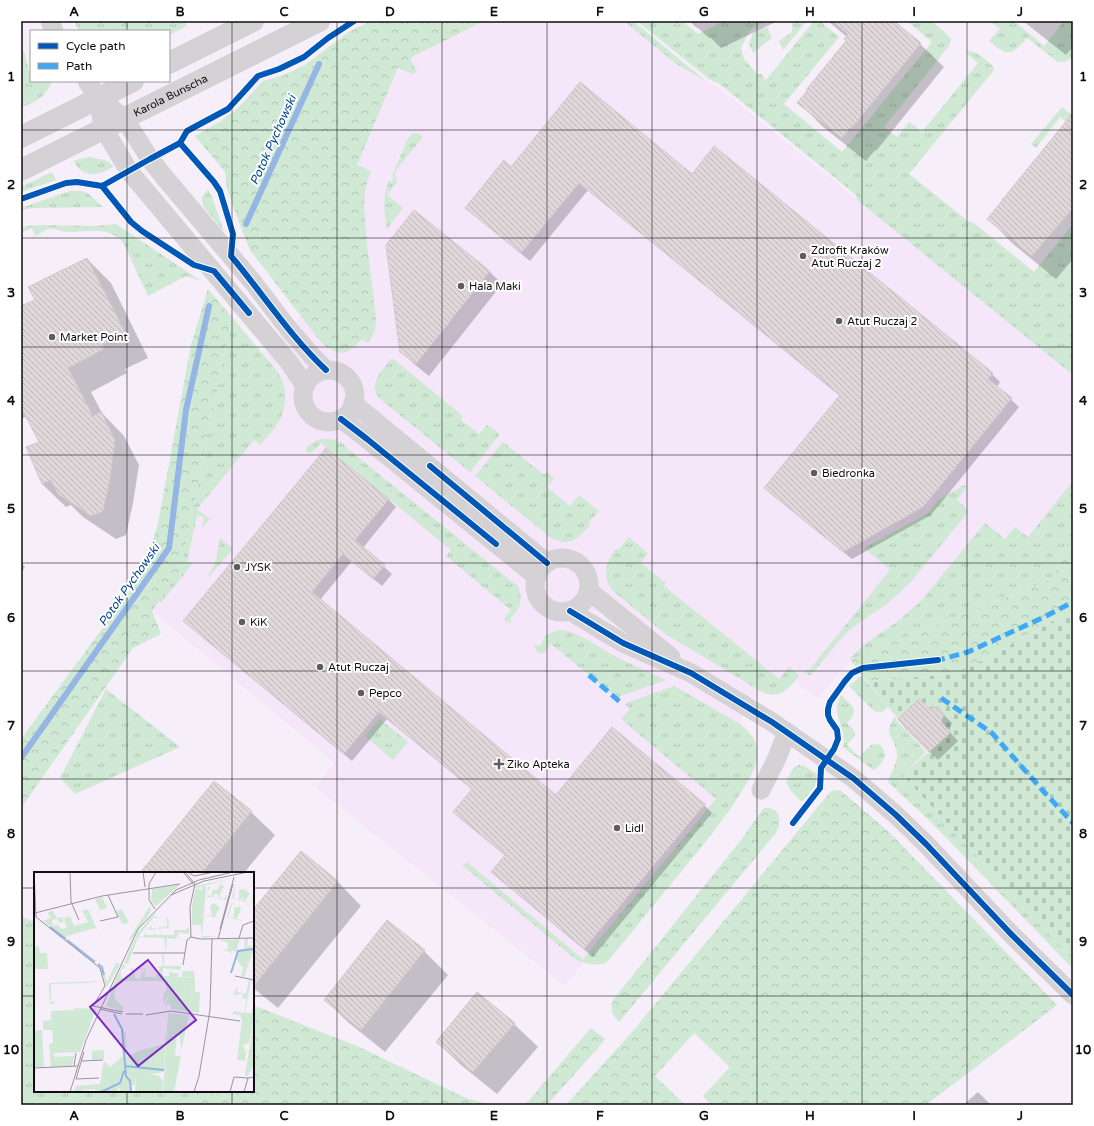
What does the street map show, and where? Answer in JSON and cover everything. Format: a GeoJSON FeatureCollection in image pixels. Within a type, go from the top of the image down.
{"type":"FeatureCollection","features":[{"type":"Feature","properties":{"kind":"main road"},"geometry":{"type":"LineString","coordinates":[[170,62],[253,21]]}},
{"type":"Feature","properties":{"kind":"main road","name":"Karola Bunscha"},"geometry":{"type":"LineString","coordinates":[[21,170],[319,21]]}},
{"type":"Feature","properties":{"kind":"main road"},"geometry":{"type":"LineString","coordinates":[[21,137],[93,90],[129,82]]}},
{"type":"Feature","properties":{"kind":"street"},"geometry":{"type":"LineString","coordinates":[[93,90],[124,118],[161,174],[252,281],[287,327],[326,370]]}},
{"type":"Feature","properties":{"kind":"street"},"geometry":{"type":"LineString","coordinates":[[93,90],[104,128],[130,171],[289,362],[305,386]]}},
{"type":"Feature","properties":{"kind":"street"},"geometry":{"type":"LineString","coordinates":[[326,370],[338,372],[348,378],[352,384],[355,396],[350,410],[340,419],[333,421],[317,419],[310,414],[304,404],[303,398],[305,386],[309,379],[314,374],[326,370]]}},
{"type":"Feature","properties":{"kind":"street"},"geometry":{"type":"LineString","coordinates":[[353,403],[542,570]]}},
{"type":"Feature","properties":{"kind":"street"},"geometry":{"type":"LineString","coordinates":[[340,419],[542,570]]}},
{"type":"Feature","properties":{"kind":"street"},"geometry":{"type":"LineString","coordinates":[[564,558],[573,561],[586,573],[589,582],[589,591],[582,604],[577,608],[562,612],[553,610],[540,600],[535,585],[542,570],[555,559],[564,558]]}},
{"type":"Feature","properties":{"kind":"street"},"geometry":{"type":"LineString","coordinates":[[589,591],[691,673]]}},
{"type":"Feature","properties":{"kind":"street"},"geometry":{"type":"LineString","coordinates":[[570,611],[623,643],[691,673],[745,704],[847,773],[885,804],[926,844],[1011,934],[1073,995]]}},
{"type":"Feature","properties":{"kind":"street"},"geometry":{"type":"LineString","coordinates":[[761,790],[777,758],[787,732]]}},
{"type":"Feature","properties":{"kind":"shaded area","name":"Atut Ruczaj"},"geometry":{"type":"Polygon","coordinates":[[[484,21],[624,21],[675,63],[718,87],[1073,375],[1073,537],[1062,550],[1054,578],[851,659],[818,698],[789,678],[764,684],[733,733],[720,805],[584,961],[565,986],[315,787],[335,763],[152,611],[248,368],[329,287],[357,165],[399,68],[410,58],[484,21]]]}},
{"type":"Feature","properties":{"kind":"green space"},"geometry":{"type":"Polygon","coordinates":[[[74,21],[185,21],[186,26],[170,34],[170,30],[78,30],[74,21]]]}},
{"type":"Feature","properties":{"kind":"green space"},"geometry":{"type":"Polygon","coordinates":[[[371,21],[484,21],[410,58],[417,72],[413,74],[398,68],[357,165],[371,171],[365,189],[364,207],[376,318],[375,328],[368,343],[362,339],[351,349],[342,353],[332,350],[320,341],[250,250],[227,189],[225,172],[195,136],[221,121],[237,109],[263,81],[282,76],[305,65],[350,31],[371,21]]]}},
{"type":"Feature","properties":{"kind":"green space"},"geometry":{"type":"Polygon","coordinates":[[[624,21],[633,21],[706,81],[675,63],[624,21]]]}},
{"type":"Feature","properties":{"kind":"green space"},"geometry":{"type":"Polygon","coordinates":[[[637,21],[682,21],[698,34],[724,21],[764,21],[765,22],[751,29],[741,47],[744,59],[757,74],[762,74],[765,81],[814,21],[820,21],[839,37],[784,104],[842,152],[932,42],[907,21],[932,21],[951,38],[949,46],[884,127],[897,137],[909,122],[922,132],[978,63],[966,53],[967,51],[975,52],[993,66],[994,70],[909,174],[968,221],[974,223],[1034,272],[1073,224],[1073,267],[1059,269],[1072,281],[1073,284],[1073,375],[856,199],[857,196],[720,84],[709,79],[637,21]]]}},
{"type":"Feature","properties":{"kind":"green space"},"geometry":{"type":"Polygon","coordinates":[[[792,21],[807,21],[783,50],[779,41],[792,32],[792,21]]]}},
{"type":"Feature","properties":{"kind":"green space"},"geometry":{"type":"Polygon","coordinates":[[[990,21],[1014,21],[1044,46],[1064,21],[1073,21],[1073,58],[1065,62],[1058,62],[1027,38],[1013,51],[1005,52],[989,41],[1000,29],[990,21]]]}},
{"type":"Feature","properties":{"kind":"green space"},"geometry":{"type":"Polygon","coordinates":[[[767,27],[772,38],[753,53],[749,44],[753,33],[767,27]]]}},
{"type":"Feature","properties":{"kind":"green space"},"geometry":{"type":"Polygon","coordinates":[[[21,48],[24,52],[30,73],[30,82],[51,82],[46,92],[40,98],[21,108],[21,48]]]}},
{"type":"Feature","properties":{"kind":"green space"},"geometry":{"type":"Polygon","coordinates":[[[1062,107],[1073,116],[1073,127],[1060,117],[1036,148],[1031,144],[1062,107]]]}},
{"type":"Feature","properties":{"kind":"green space"},"geometry":{"type":"Polygon","coordinates":[[[413,133],[419,134],[423,137],[396,170],[395,176],[397,182],[387,195],[403,208],[387,229],[384,205],[385,193],[389,181],[392,181],[394,177],[392,176],[408,138],[413,133]]]}},
{"type":"Feature","properties":{"kind":"green space"},"geometry":{"type":"Polygon","coordinates":[[[89,157],[105,160],[114,166],[97,174],[86,173],[77,167],[74,161],[89,157]]]}},
{"type":"Feature","properties":{"kind":"green space"},"geometry":{"type":"Polygon","coordinates":[[[52,172],[56,180],[21,192],[21,187],[52,172]]]}},
{"type":"Feature","properties":{"kind":"green space"},"geometry":{"type":"Polygon","coordinates":[[[208,189],[224,232],[203,206],[202,197],[208,189]]]}},
{"type":"Feature","properties":{"kind":"green space"},"geometry":{"type":"Polygon","coordinates":[[[70,191],[86,192],[103,207],[34,208],[21,210],[21,208],[70,191]]]}},
{"type":"Feature","properties":{"kind":"green space"},"geometry":{"type":"Polygon","coordinates":[[[116,224],[201,281],[186,276],[148,296],[124,244],[119,238],[112,234],[97,231],[65,232],[52,229],[46,230],[35,236],[32,228],[21,233],[21,228],[28,226],[97,226],[116,224]]]}},
{"type":"Feature","properties":{"kind":"green space"},"geometry":{"type":"Polygon","coordinates":[[[1073,267],[1073,284],[1072,281],[1063,278],[1059,269],[1073,267]]]}},
{"type":"Feature","properties":{"kind":"green space"},"geometry":{"type":"Polygon","coordinates":[[[208,289],[232,317],[181,568],[152,611],[161,634],[133,648],[21,808],[21,739],[144,572],[158,523],[191,345],[208,289]]]}},
{"type":"Feature","properties":{"kind":"green space"},"geometry":{"type":"Polygon","coordinates":[[[232,317],[280,376],[284,385],[285,404],[281,418],[270,434],[260,445],[254,440],[197,509],[210,519],[202,528],[204,517],[197,516],[187,562],[193,563],[161,603],[158,601],[181,568],[232,317]]]}},
{"type":"Feature","properties":{"kind":"green space"},"geometry":{"type":"Polygon","coordinates":[[[392,358],[463,416],[461,420],[479,434],[487,425],[500,434],[470,472],[379,398],[375,387],[376,382],[381,372],[392,358]]]}},
{"type":"Feature","properties":{"kind":"green space"},"geometry":{"type":"Polygon","coordinates":[[[322,439],[334,440],[344,444],[349,450],[518,586],[521,597],[520,604],[517,611],[511,617],[511,623],[506,622],[504,618],[511,610],[446,556],[451,550],[321,443],[311,453],[306,452],[306,447],[315,441],[322,439]]]}},
{"type":"Feature","properties":{"kind":"green space"},"geometry":{"type":"Polygon","coordinates":[[[503,442],[544,475],[547,472],[554,478],[547,487],[570,506],[579,495],[599,511],[589,522],[590,525],[582,534],[568,542],[557,541],[551,538],[475,476],[503,442]]]}},
{"type":"Feature","properties":{"kind":"green space"},"geometry":{"type":"Polygon","coordinates":[[[1073,481],[1073,537],[1062,550],[1054,578],[851,659],[850,658],[865,644],[898,621],[921,601],[985,523],[1005,539],[1015,527],[1028,537],[1073,481]]]}},
{"type":"Feature","properties":{"kind":"green space"},"geometry":{"type":"Polygon","coordinates":[[[964,485],[967,487],[957,500],[969,511],[909,584],[888,603],[844,635],[810,676],[804,672],[810,669],[890,570],[864,548],[928,513],[938,500],[964,485]]]}},
{"type":"Feature","properties":{"kind":"green space"},"geometry":{"type":"Polygon","coordinates":[[[629,537],[648,553],[641,563],[666,583],[664,586],[779,679],[789,667],[799,676],[792,685],[784,692],[779,694],[774,695],[762,692],[667,635],[614,592],[607,581],[606,570],[616,549],[619,549],[629,537]]]}},
{"type":"Feature","properties":{"kind":"green space"},"geometry":{"type":"Polygon","coordinates":[[[1073,537],[1073,610],[958,674],[867,681],[852,662],[851,659],[1054,578],[1062,550],[1073,537]]]}},
{"type":"Feature","properties":{"kind":"green space"},"geometry":{"type":"Polygon","coordinates":[[[220,538],[233,549],[208,578],[216,560],[220,538]]]}},
{"type":"Feature","properties":{"kind":"green space"},"geometry":{"type":"Polygon","coordinates":[[[1073,610],[1073,960],[903,775],[950,733],[940,721],[944,713],[937,707],[929,710],[919,699],[898,719],[867,681],[958,674],[1073,610]]]}},
{"type":"Feature","properties":{"kind":"green space"},"geometry":{"type":"Polygon","coordinates":[[[559,630],[580,636],[609,653],[666,680],[621,696],[618,699],[551,644],[544,653],[539,653],[536,650],[535,646],[542,644],[546,636],[559,630]]]}},
{"type":"Feature","properties":{"kind":"green space"},"geometry":{"type":"Polygon","coordinates":[[[862,676],[888,707],[883,711],[874,711],[849,686],[862,676]]]}},
{"type":"Feature","properties":{"kind":"green space"},"geometry":{"type":"Polygon","coordinates":[[[674,686],[740,724],[748,731],[754,739],[757,747],[755,767],[735,802],[705,843],[607,962],[595,965],[582,962],[574,958],[463,866],[467,862],[584,960],[586,955],[716,799],[621,719],[630,709],[625,704],[626,703],[674,686]]]}},
{"type":"Feature","properties":{"kind":"green space"},"geometry":{"type":"Polygon","coordinates":[[[106,689],[180,747],[75,794],[60,778],[106,689]]]}},
{"type":"Feature","properties":{"kind":"green space"},"geometry":{"type":"Polygon","coordinates":[[[841,695],[851,705],[854,711],[847,723],[855,734],[847,745],[859,757],[871,745],[878,744],[884,750],[885,754],[883,761],[873,770],[843,747],[844,739],[837,709],[841,695]]]}},
{"type":"Feature","properties":{"kind":"green space"},"geometry":{"type":"Polygon","coordinates":[[[895,717],[926,752],[903,775],[1073,960],[1073,969],[932,823],[888,782],[897,758],[897,752],[889,729],[895,717]]]}},
{"type":"Feature","properties":{"kind":"green space"},"geometry":{"type":"Polygon","coordinates":[[[380,719],[408,742],[393,760],[365,736],[380,719]]]}},
{"type":"Feature","properties":{"kind":"green space"},"geometry":{"type":"Polygon","coordinates":[[[799,765],[805,766],[818,775],[815,786],[802,802],[790,790],[786,782],[793,768],[799,765]]]}},
{"type":"Feature","properties":{"kind":"green space"},"geometry":{"type":"Polygon","coordinates":[[[840,790],[890,833],[1057,1005],[926,1105],[711,1105],[703,1096],[730,1067],[694,1033],[655,1076],[685,1105],[566,1105],[633,1031],[831,791],[840,790]]]}},
{"type":"Feature","properties":{"kind":"green space"},"geometry":{"type":"Polygon","coordinates":[[[765,808],[775,810],[779,816],[779,825],[775,834],[619,1022],[612,1012],[613,1000],[765,808]]]}},
{"type":"Feature","properties":{"kind":"green space"},"geometry":{"type":"Polygon","coordinates":[[[21,917],[34,921],[34,1092],[194,1092],[199,1103],[203,1105],[21,1105],[21,917]]]}},
{"type":"Feature","properties":{"kind":"green space"},"geometry":{"type":"Polygon","coordinates":[[[254,1005],[359,1047],[466,1098],[491,1105],[203,1105],[199,1103],[194,1092],[254,1092],[254,1005]]]}},
{"type":"Feature","properties":{"kind":"green space"},"geometry":{"type":"Polygon","coordinates":[[[591,1028],[605,1039],[598,1048],[547,1105],[525,1105],[591,1028]]]}},
{"type":"Feature","properties":{"kind":"building"},"geometry":{"type":"Polygon","coordinates":[[[832,21],[894,21],[921,43],[852,128],[851,127],[842,138],[797,103],[846,41],[844,39],[848,34],[832,21]]]}},
{"type":"Feature","properties":{"kind":"building","name":"Atut Ruczaj 2"},"geometry":{"type":"Polygon","coordinates":[[[580,82],[692,174],[714,146],[993,373],[988,379],[1012,398],[923,507],[843,552],[764,488],[840,395],[579,183],[521,253],[465,208],[504,160],[511,167],[580,82]]]}},
{"type":"Feature","properties":{"kind":"building"},"geometry":{"type":"Polygon","coordinates":[[[1073,113],[1073,208],[1032,256],[987,219],[1073,113]]]}},
{"type":"Feature","properties":{"kind":"building"},"geometry":{"type":"Polygon","coordinates":[[[414,210],[490,271],[416,364],[400,352],[386,245],[414,210]]]}},
{"type":"Feature","properties":{"kind":"building"},"geometry":{"type":"Polygon","coordinates":[[[87,258],[126,334],[102,345],[104,349],[68,368],[93,416],[101,411],[115,440],[110,479],[103,511],[91,516],[58,494],[51,480],[42,484],[26,447],[39,442],[21,407],[21,306],[35,300],[28,287],[87,258]]]}},
{"type":"Feature","properties":{"kind":"building","name":"Atut Ruczaj"},"geometry":{"type":"Polygon","coordinates":[[[326,448],[389,499],[355,540],[385,565],[373,579],[343,554],[312,592],[556,795],[612,727],[705,804],[584,949],[491,872],[505,855],[453,812],[472,789],[379,712],[344,754],[183,621],[326,448]]]}},
{"type":"Feature","properties":{"kind":"building"},"geometry":{"type":"Polygon","coordinates":[[[919,699],[928,708],[938,707],[944,714],[941,722],[951,732],[929,752],[898,719],[919,699]]]}},
{"type":"Feature","properties":{"kind":"building"},"geometry":{"type":"Polygon","coordinates":[[[214,781],[252,811],[203,872],[141,872],[214,781]]]}},
{"type":"Feature","properties":{"kind":"building"},"geometry":{"type":"Polygon","coordinates":[[[301,851],[338,881],[254,986],[254,909],[301,851]]]}},
{"type":"Feature","properties":{"kind":"building"},"geometry":{"type":"Polygon","coordinates":[[[387,920],[425,950],[361,1030],[324,1000],[387,920]]]}},
{"type":"Feature","properties":{"kind":"building"},"geometry":{"type":"Polygon","coordinates":[[[477,992],[515,1023],[473,1072],[436,1042],[477,992]]]}},
{"type":"Feature","properties":{"kind":"waterway","name":"Potok Pychowski"},"geometry":{"type":"LineString","coordinates":[[246,224],[319,64]]}},
{"type":"Feature","properties":{"kind":"waterway","name":"Potok Pychowski"},"geometry":{"type":"LineString","coordinates":[[21,758],[169,548],[186,410],[209,306]]}},
{"type":"Feature","properties":{"kind":"marked path"},"geometry":{"type":"LineString","coordinates":[[935,661],[968,652],[1073,602]]}},
{"type":"Feature","properties":{"kind":"marked path"},"geometry":{"type":"LineString","coordinates":[[589,675],[620,702]]}},
{"type":"Feature","properties":{"kind":"marked path"},"geometry":{"type":"LineString","coordinates":[[941,698],[992,733],[1073,823]]}},
{"type":"Feature","properties":{"kind":"cycle path"},"geometry":{"type":"LineString","coordinates":[[326,370],[300,343],[231,256],[233,234],[220,191],[180,143],[187,131],[228,109],[258,76],[279,69],[304,57],[328,38],[354,21]]}},
{"type":"Feature","properties":{"kind":"cycle path"},"geometry":{"type":"LineString","coordinates":[[21,199],[66,183],[77,182],[102,186],[180,143]]}},
{"type":"Feature","properties":{"kind":"cycle path"},"geometry":{"type":"LineString","coordinates":[[102,186],[131,222],[142,231],[194,265],[214,271],[249,313]]}},
{"type":"Feature","properties":{"kind":"cycle path"},"geometry":{"type":"LineString","coordinates":[[341,419],[496,544]]}},
{"type":"Feature","properties":{"kind":"cycle path"},"geometry":{"type":"LineString","coordinates":[[430,466],[547,563]]}},
{"type":"Feature","properties":{"kind":"cycle path"},"geometry":{"type":"LineString","coordinates":[[570,611],[623,643],[691,673],[772,722],[853,778],[896,815],[926,844],[1011,934],[1073,995]]}},
{"type":"Feature","properties":{"kind":"cycle path"},"geometry":{"type":"LineString","coordinates":[[793,823],[820,788],[821,768],[834,749],[838,739],[837,730],[830,720],[828,709],[830,702],[852,673],[863,668],[938,660]]}},
{"type":"Feature","properties":{"kind":"place","name":"Zdrofit Kraków Atut Ruczaj 2"},"geometry":{"type":"Point","coordinates":[803,256]}},
{"type":"Feature","properties":{"kind":"place","name":"Hala Maki"},"geometry":{"type":"Point","coordinates":[461,286]}},
{"type":"Feature","properties":{"kind":"place","name":"Atut Ruczaj 2"},"geometry":{"type":"Point","coordinates":[839,321]}},
{"type":"Feature","properties":{"kind":"place","name":"Market Point"},"geometry":{"type":"Point","coordinates":[52,337]}},
{"type":"Feature","properties":{"kind":"place","name":"Biedronka"},"geometry":{"type":"Point","coordinates":[814,473]}},
{"type":"Feature","properties":{"kind":"place","name":"JYSK"},"geometry":{"type":"Point","coordinates":[237,567]}},
{"type":"Feature","properties":{"kind":"place","name":"KiK"},"geometry":{"type":"Point","coordinates":[242,622]}},
{"type":"Feature","properties":{"kind":"place","name":"Atut Ruczaj"},"geometry":{"type":"Point","coordinates":[320,667]}},
{"type":"Feature","properties":{"kind":"place","name":"Pepco"},"geometry":{"type":"Point","coordinates":[361,693]}},
{"type":"Feature","properties":{"kind":"place","name":"Ziko Apteka"},"geometry":{"type":"Point","coordinates":[499,764]}},
{"type":"Feature","properties":{"kind":"place","name":"Lidl"},"geometry":{"type":"Point","coordinates":[617,828]}}]}
